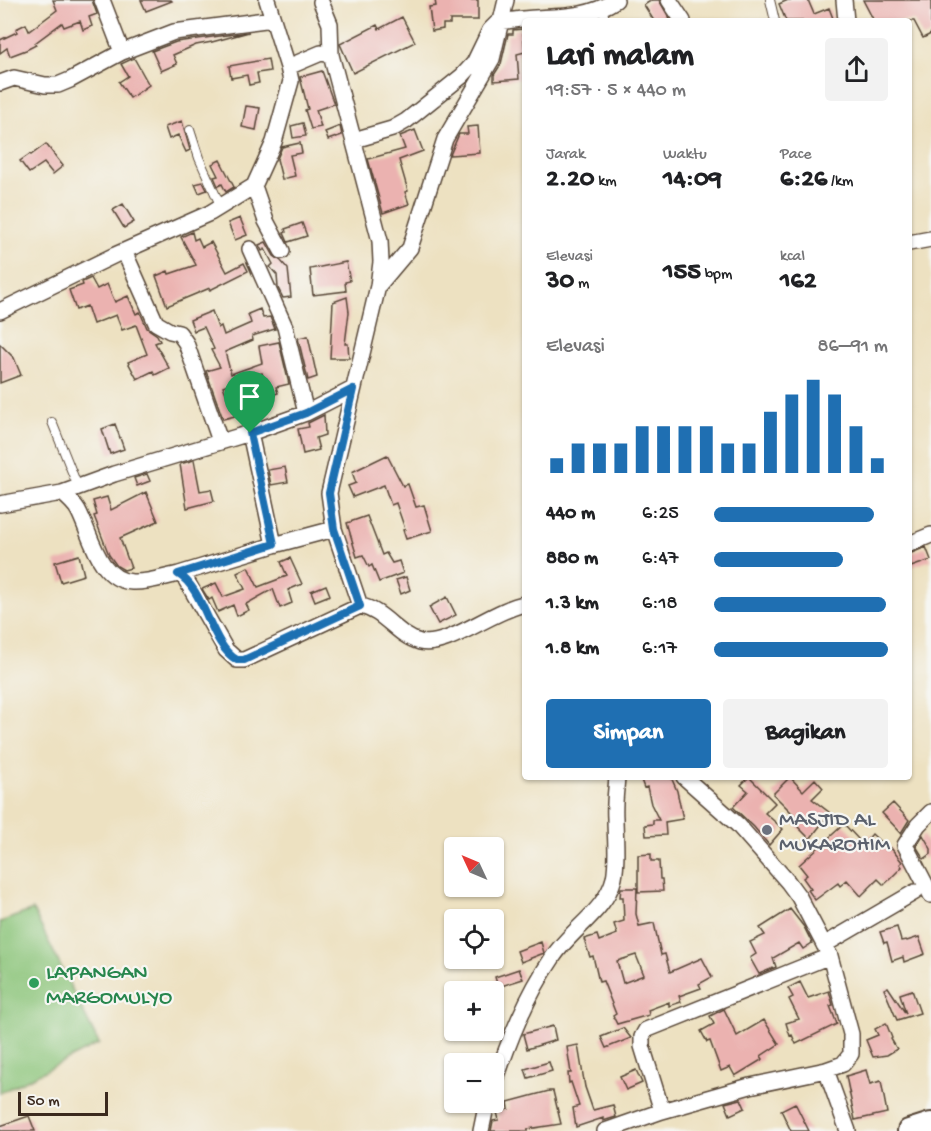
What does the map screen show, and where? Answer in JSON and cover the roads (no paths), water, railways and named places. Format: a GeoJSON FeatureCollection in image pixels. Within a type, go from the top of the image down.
{"type":"FeatureCollection","features":[{"type":"Feature","properties":{"kind":"street"},"geometry":{"type":"LineString","coordinates":[[102,0],[122,52]]}},
{"type":"Feature","properties":{"kind":"street"},"geometry":{"type":"LineString","coordinates":[[0,311],[123,251],[221,207],[254,186],[266,163],[291,81],[267,0]]}},
{"type":"Feature","properties":{"kind":"street"},"geometry":{"type":"LineString","coordinates":[[378,286],[410,248],[445,139],[492,59],[506,0]]}},
{"type":"Feature","properties":{"kind":"street"},"geometry":{"type":"LineString","coordinates":[[549,18],[604,15],[616,0]]}},
{"type":"Feature","properties":{"kind":"street"},"geometry":{"type":"LineString","coordinates":[[669,0],[681,18]]}},
{"type":"Feature","properties":{"kind":"street"},"geometry":{"type":"LineString","coordinates":[[844,0],[846,18]]}},
{"type":"Feature","properties":{"kind":"street"},"geometry":{"type":"LineString","coordinates":[[321,2],[330,24],[331,55],[380,241],[381,262],[378,286],[329,493],[334,529],[360,606]]}},
{"type":"Feature","properties":{"kind":"street"},"geometry":{"type":"LineString","coordinates":[[0,83],[14,78],[45,85],[58,84],[70,81],[122,52],[174,32],[273,20]]}},
{"type":"Feature","properties":{"kind":"street"},"geometry":{"type":"LineString","coordinates":[[354,140],[392,129],[406,121],[462,76],[474,63],[494,25],[522,20]]}},
{"type":"Feature","properties":{"kind":"street"},"geometry":{"type":"LineString","coordinates":[[288,67],[321,54],[331,55]]}},
{"type":"Feature","properties":{"kind":"street"},"geometry":{"type":"LineString","coordinates":[[254,186],[266,221],[282,251]]}},
{"type":"Feature","properties":{"kind":"street"},"geometry":{"type":"LineString","coordinates":[[912,242],[931,239]]}},
{"type":"Feature","properties":{"kind":"street"},"geometry":{"type":"LineString","coordinates":[[250,249],[285,327],[306,413]]}},
{"type":"Feature","properties":{"kind":"street"},"geometry":{"type":"LineString","coordinates":[[123,251],[156,323],[179,333],[186,343],[220,441]]}},
{"type":"Feature","properties":{"kind":"street"},"geometry":{"type":"LineString","coordinates":[[0,504],[62,493],[114,474],[193,452],[306,413],[353,389]]}},
{"type":"Feature","properties":{"kind":"street"},"geometry":{"type":"LineString","coordinates":[[250,433],[274,544]]}},
{"type":"Feature","properties":{"kind":"street"},"geometry":{"type":"LineString","coordinates":[[62,493],[78,509],[102,563],[121,579],[131,582],[178,574],[274,544],[334,529]]}},
{"type":"Feature","properties":{"kind":"street"},"geometry":{"type":"LineString","coordinates":[[912,543],[931,536]]}},
{"type":"Feature","properties":{"kind":"street"},"geometry":{"type":"LineString","coordinates":[[178,574],[189,582],[226,650],[237,660],[244,660],[360,606],[376,612],[418,641],[430,643],[443,640],[510,607],[522,605]]}},
{"type":"Feature","properties":{"kind":"street"},"geometry":{"type":"LineString","coordinates":[[504,1056],[512,1032],[542,974],[566,939],[595,911],[614,877],[614,804],[617,780]]}},
{"type":"Feature","properties":{"kind":"street"},"geometry":{"type":"LineString","coordinates":[[605,1131],[662,1111],[750,1086],[826,1070],[843,1064],[851,1054],[851,1034],[827,950],[799,897],[738,825],[687,780]]}},
{"type":"Feature","properties":{"kind":"street"},"geometry":{"type":"LineString","coordinates":[[662,1111],[642,1046],[642,1037],[646,1030],[827,950],[926,889],[905,845],[918,825],[931,812]]}},
{"type":"Feature","properties":{"kind":"street"},"geometry":{"type":"LineString","coordinates":[[826,1070],[848,1131]]}},
{"type":"Feature","properties":{"kind":"street"},"geometry":{"type":"LineString","coordinates":[[481,1131],[485,1113]]}},
{"type":"Feature","properties":{"kind":"lane"},"geometry":{"type":"LineString","coordinates":[[770,0],[774,18]]}},
{"type":"Feature","properties":{"kind":"lane"},"geometry":{"type":"LineString","coordinates":[[190,130],[199,158],[221,207]]}},
{"type":"Feature","properties":{"kind":"lane"},"geometry":{"type":"LineString","coordinates":[[52,422],[78,487]]}},
{"type":"Feature","properties":{"kind":"place","name":"MASJID AL MUKAROHIM"},"geometry":{"type":"Point","coordinates":[767,830]}},
{"type":"Feature","properties":{"kind":"place","name":"LAPANGAN MARGOMULYO"},"geometry":{"type":"Point","coordinates":[34,983]}}]}
